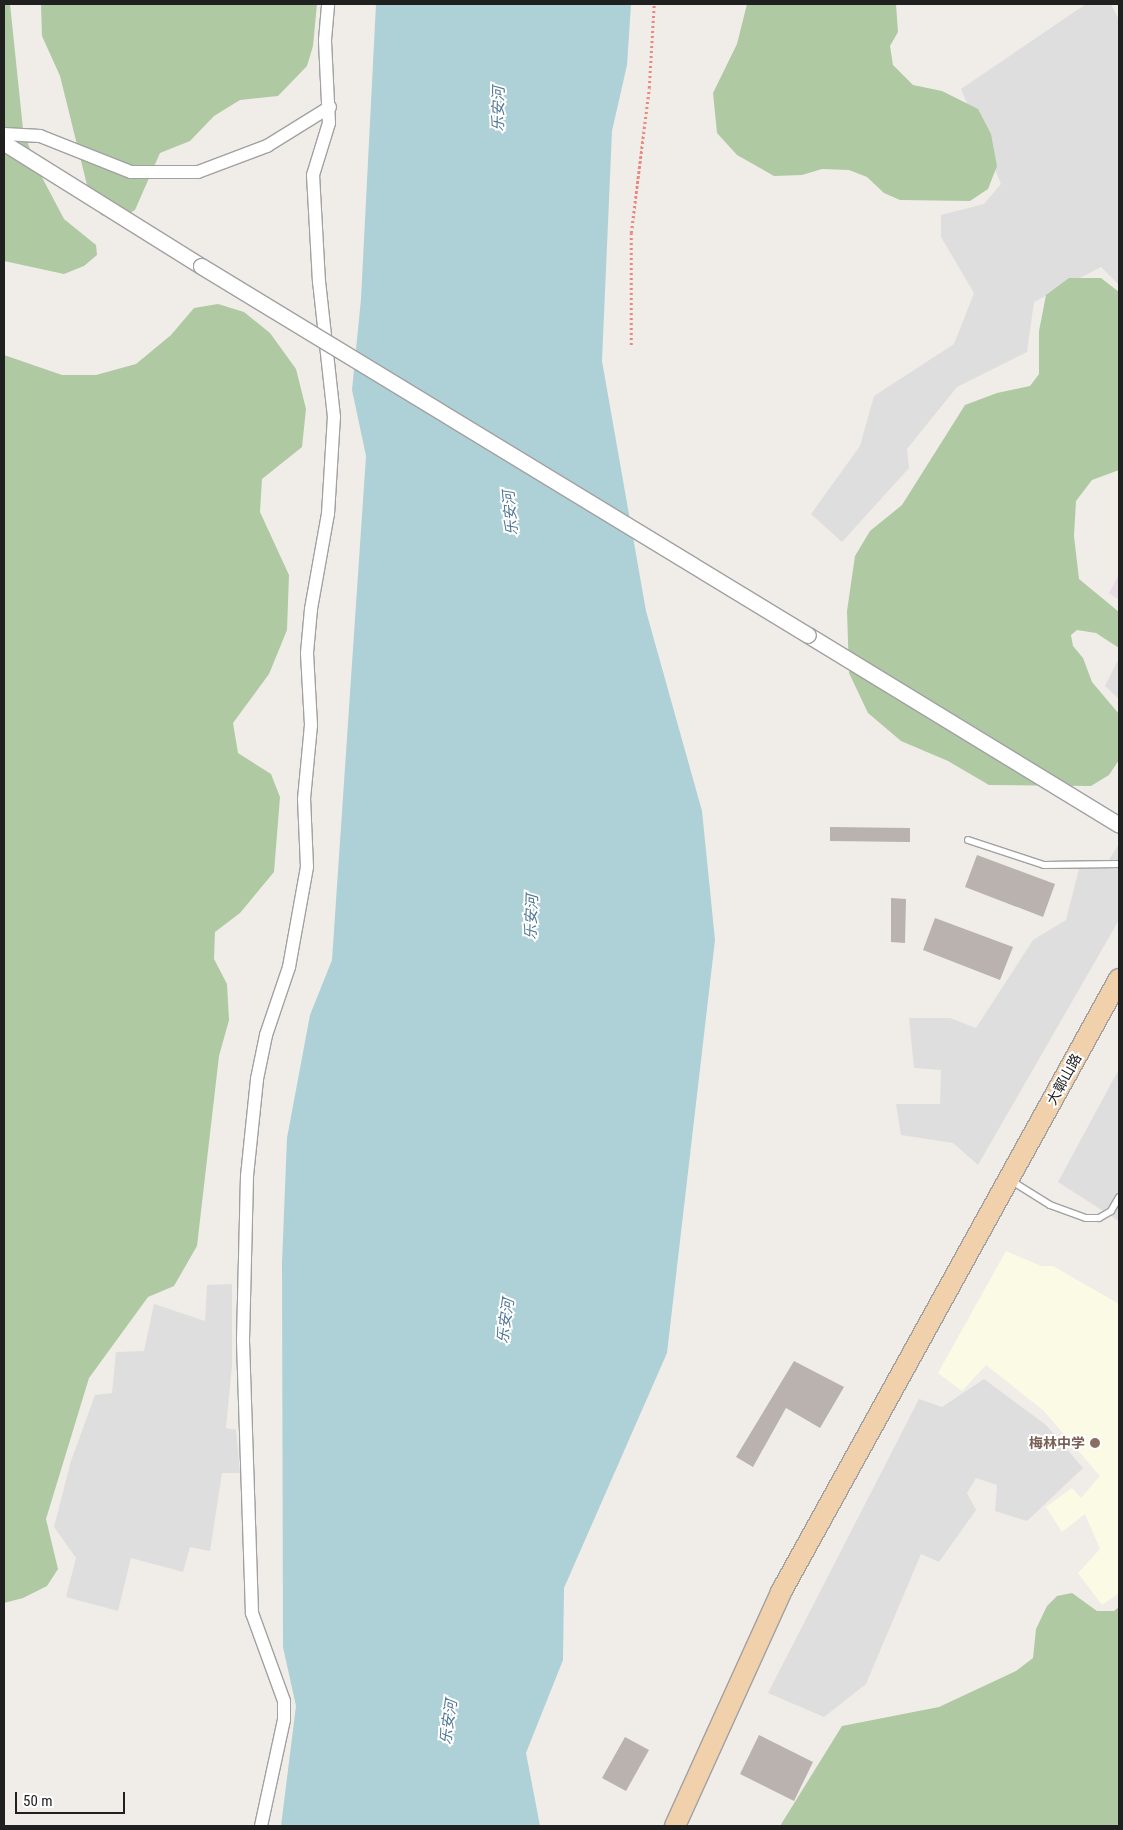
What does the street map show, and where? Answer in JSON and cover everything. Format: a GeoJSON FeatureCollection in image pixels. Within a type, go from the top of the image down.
{"type":"FeatureCollection","features":[{"type":"Feature","properties":{"kind":"main road","name":"大鄣山路"},"geometry":{"type":"LineString","coordinates":[[675,1826],[782,1592],[1119,979]]}},
{"type":"Feature","properties":{"kind":"street"},"geometry":{"type":"LineString","coordinates":[[261,1826],[284,1720],[284,1701],[252,1613],[243,1340],[247,1176],[257,1079],[266,1035],[289,967],[307,867],[304,799],[311,725],[307,653],[311,609],[328,514],[334,417],[319,282],[313,175],[327,132],[330,107],[325,40],[328,4]]}},
{"type":"Feature","properties":{"kind":"street"},"geometry":{"type":"LineString","coordinates":[[4,134],[40,136],[131,172],[198,172],[267,146],[330,107]]}},
{"type":"Feature","properties":{"kind":"street"},"geometry":{"type":"LineString","coordinates":[[4,143],[202,266],[1119,825]]}},
{"type":"Feature","properties":{"kind":"lane"},"geometry":{"type":"LineString","coordinates":[[968,840],[1044,865],[1119,864]]}},
{"type":"Feature","properties":{"kind":"lane"},"geometry":{"type":"LineString","coordinates":[[1009,1179],[1050,1206],[1086,1218],[1099,1218],[1111,1211],[1119,1197]]}},
{"type":"Feature","properties":{"kind":"path"},"geometry":{"type":"LineString","coordinates":[[631,345],[631,233],[649,88],[654,4]]}},
{"type":"Feature","properties":{"kind":"shaded area"},"geometry":{"type":"Polygon","coordinates":[[[1086,4],[1111,4],[1119,20],[1119,285],[1101,267],[1034,302],[1027,352],[957,387],[907,449],[909,468],[842,542],[811,514],[860,446],[874,396],[954,344],[974,293],[941,237],[941,215],[984,204],[1001,184],[961,89],[1086,4]]]}},
{"type":"Feature","properties":{"kind":"shaded area"},"geometry":{"type":"Polygon","coordinates":[[[1119,574],[1119,600],[1109,593],[1119,574]]]}},
{"type":"Feature","properties":{"kind":"shaded area"},"geometry":{"type":"Polygon","coordinates":[[[1119,658],[1119,699],[1105,686],[1119,658]]]}},
{"type":"Feature","properties":{"kind":"shaded area"},"geometry":{"type":"Polygon","coordinates":[[[1119,844],[1119,920],[978,1165],[953,1143],[901,1135],[896,1104],[940,1104],[941,1070],[914,1068],[909,1018],[950,1018],[976,1028],[1033,940],[1066,920],[1079,869],[1103,869],[1119,844]]]}},
{"type":"Feature","properties":{"kind":"shaded area"},"geometry":{"type":"Polygon","coordinates":[[[1119,1069],[1119,1221],[1058,1182],[1119,1069]]]}},
{"type":"Feature","properties":{"kind":"shaded area","name":"梅林中学"},"geometry":{"type":"Polygon","coordinates":[[[1006,1251],[1041,1266],[1053,1266],[1119,1304],[1119,1593],[1102,1605],[1078,1573],[1100,1549],[1085,1514],[1062,1532],[1046,1507],[1072,1488],[1081,1498],[1100,1476],[1043,1410],[986,1365],[962,1391],[938,1373],[1006,1251]]]}},
{"type":"Feature","properties":{"kind":"shaded area"},"geometry":{"type":"Polygon","coordinates":[[[232,1284],[232,1366],[226,1428],[236,1430],[240,1473],[222,1473],[210,1551],[190,1547],[183,1572],[131,1558],[118,1611],[66,1597],[76,1558],[54,1527],[71,1461],[95,1395],[112,1393],[116,1352],[144,1351],[154,1304],[205,1321],[207,1285],[232,1284]]]}},
{"type":"Feature","properties":{"kind":"shaded area"},"geometry":{"type":"Polygon","coordinates":[[[984,1379],[1046,1425],[1083,1468],[1027,1521],[995,1511],[997,1485],[976,1478],[967,1493],[976,1510],[939,1562],[921,1554],[866,1684],[824,1717],[768,1693],[919,1399],[942,1407],[984,1379]]]}},
{"type":"Feature","properties":{"kind":"green space"},"geometry":{"type":"Polygon","coordinates":[[[4,4],[10,4],[23,129],[35,164],[64,219],[96,245],[97,255],[84,266],[64,274],[4,261],[4,4]]]}},
{"type":"Feature","properties":{"kind":"green space"},"geometry":{"type":"Polygon","coordinates":[[[41,4],[317,4],[313,46],[307,66],[278,96],[240,100],[214,116],[190,141],[160,153],[135,210],[117,220],[101,215],[88,189],[60,76],[42,36],[41,4]]]}},
{"type":"Feature","properties":{"kind":"green space"},"geometry":{"type":"Polygon","coordinates":[[[747,4],[896,4],[898,32],[890,46],[893,65],[913,85],[942,91],[978,109],[991,134],[997,166],[988,189],[970,201],[900,200],[884,193],[867,177],[849,170],[822,169],[802,175],[774,176],[737,155],[717,133],[713,93],[737,44],[747,4]]]}},
{"type":"Feature","properties":{"kind":"green space"},"geometry":{"type":"Polygon","coordinates":[[[1069,278],[1101,278],[1119,292],[1119,470],[1092,480],[1076,501],[1074,536],[1079,579],[1119,612],[1119,648],[1096,633],[1077,630],[1071,635],[1073,646],[1083,658],[1092,682],[1119,714],[1119,760],[1109,775],[1091,786],[989,785],[948,761],[901,741],[868,713],[849,673],[847,611],[855,556],[870,531],[902,505],[965,405],[997,393],[1030,386],[1039,374],[1039,331],[1046,295],[1069,278]]]}},
{"type":"Feature","properties":{"kind":"green space"},"geometry":{"type":"Polygon","coordinates":[[[218,304],[244,312],[270,333],[296,369],[306,409],[302,447],[262,479],[260,512],[289,575],[287,630],[269,674],[233,723],[238,753],[271,774],[280,797],[274,872],[240,913],[215,932],[214,959],[227,984],[229,1020],[219,1056],[197,1246],[174,1286],[148,1297],[89,1378],[46,1519],[58,1569],[47,1586],[23,1598],[4,1603],[4,355],[62,375],[96,375],[136,364],[171,335],[194,308],[218,304]]]}},
{"type":"Feature","properties":{"kind":"green space"},"geometry":{"type":"Polygon","coordinates":[[[1072,1593],[1097,1611],[1114,1611],[1119,1607],[1119,1826],[780,1826],[842,1726],[939,1707],[1016,1671],[1033,1658],[1036,1629],[1047,1606],[1057,1596],[1072,1593]]]}},
{"type":"Feature","properties":{"kind":"water","name":"乐安河"},"geometry":{"type":"Polygon","coordinates":[[[376,4],[631,4],[627,65],[612,131],[602,361],[646,611],[702,811],[715,940],[667,1353],[564,1588],[563,1660],[526,1753],[540,1826],[281,1826],[296,1706],[283,1647],[282,1263],[287,1138],[310,1015],[332,960],[366,456],[352,390],[361,299],[376,4]]]}},
{"type":"Feature","properties":{"kind":"building"},"geometry":{"type":"Polygon","coordinates":[[[830,827],[910,828],[910,842],[830,841],[830,827]]]}},
{"type":"Feature","properties":{"kind":"building"},"geometry":{"type":"Polygon","coordinates":[[[977,855],[1055,884],[1043,917],[965,887],[977,855]]]}},
{"type":"Feature","properties":{"kind":"building"},"geometry":{"type":"Polygon","coordinates":[[[891,898],[906,899],[905,943],[891,942],[891,898]]]}},
{"type":"Feature","properties":{"kind":"building"},"geometry":{"type":"Polygon","coordinates":[[[935,918],[1013,947],[1000,980],[923,950],[935,918]]]}},
{"type":"Feature","properties":{"kind":"building"},"geometry":{"type":"Polygon","coordinates":[[[794,1361],[844,1387],[820,1428],[786,1408],[753,1467],[736,1457],[794,1361]]]}},
{"type":"Feature","properties":{"kind":"building"},"geometry":{"type":"Polygon","coordinates":[[[759,1735],[813,1762],[794,1801],[740,1774],[759,1735]]]}},
{"type":"Feature","properties":{"kind":"building"},"geometry":{"type":"Polygon","coordinates":[[[625,1737],[649,1750],[626,1791],[602,1778],[625,1737]]]}},
{"type":"Feature","properties":{"kind":"place","name":"梅林中学"},"geometry":{"type":"Point","coordinates":[1095,1443]}}]}
